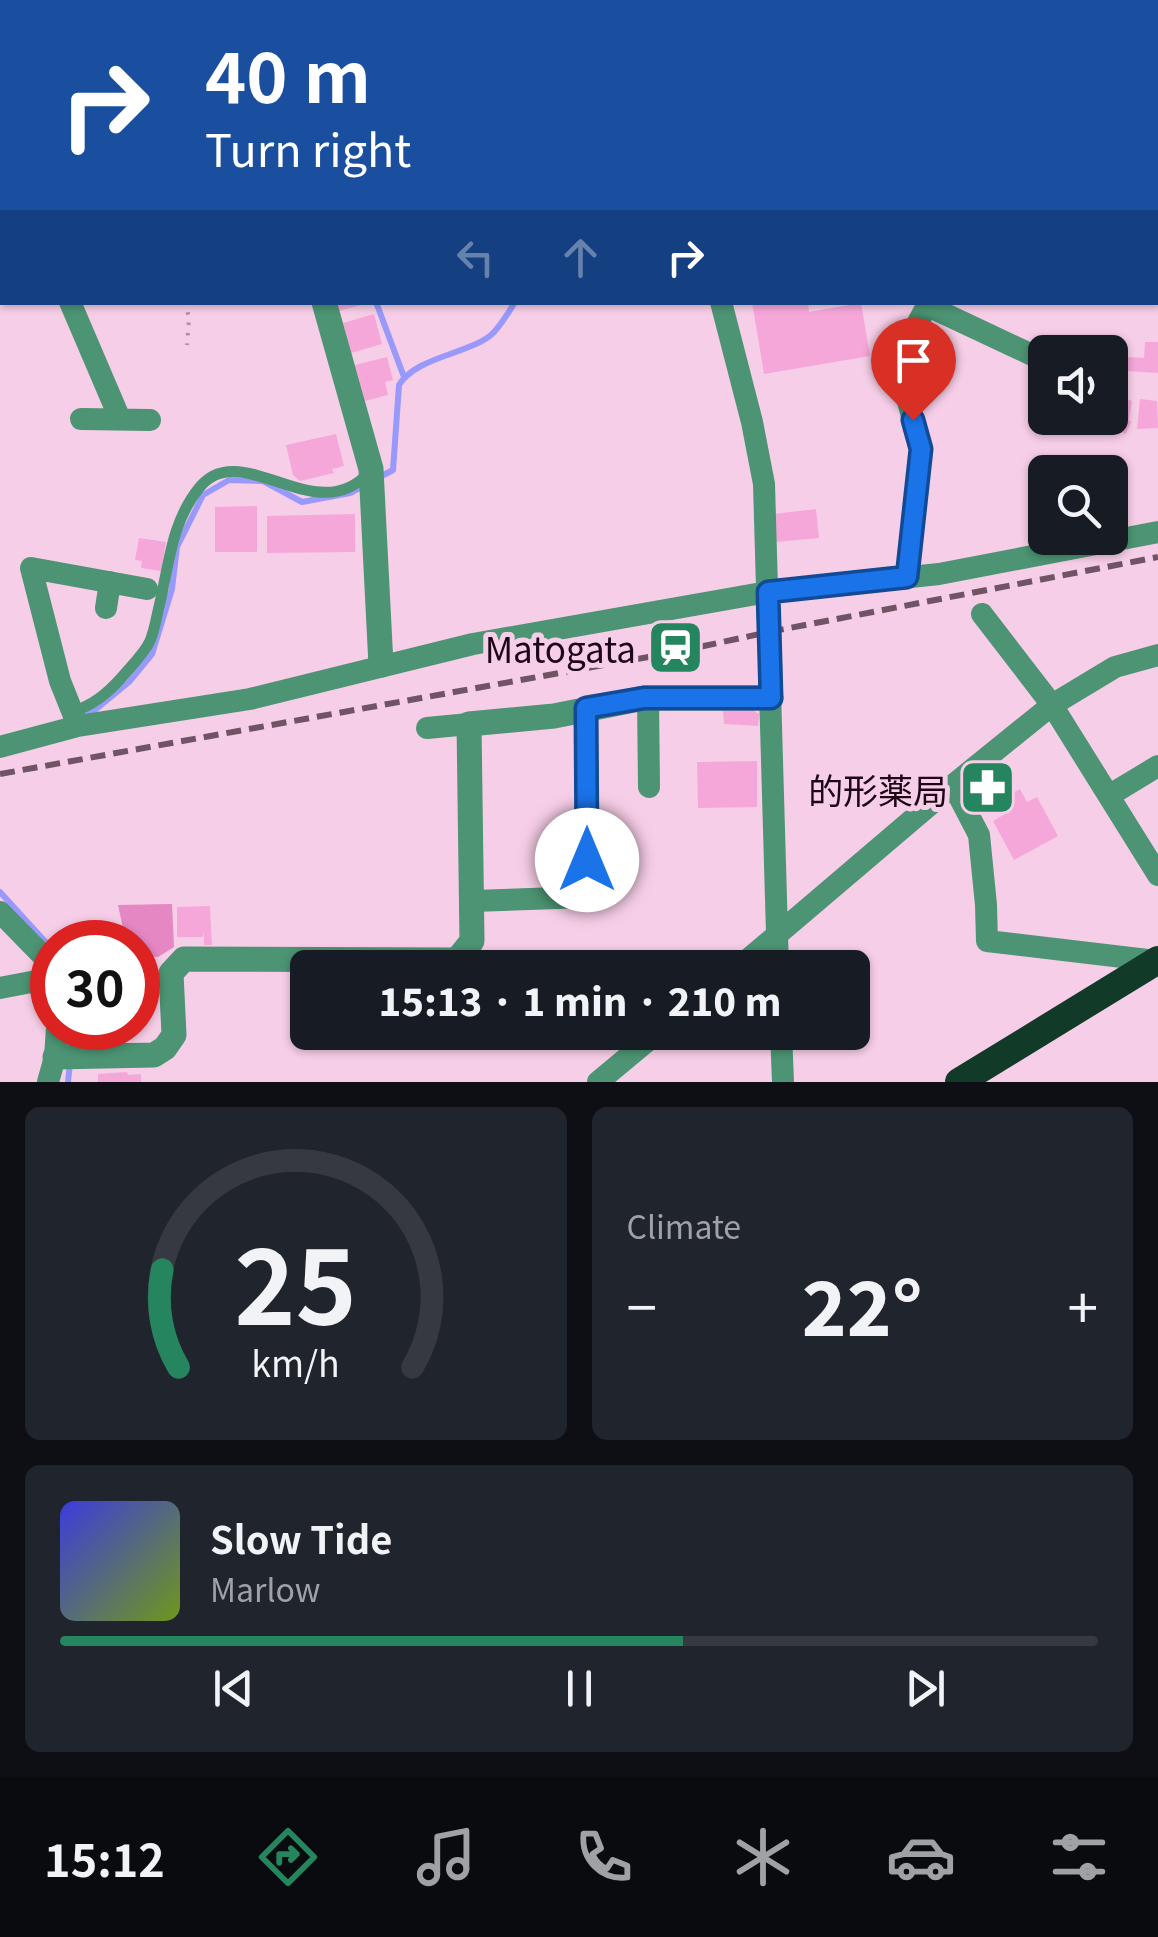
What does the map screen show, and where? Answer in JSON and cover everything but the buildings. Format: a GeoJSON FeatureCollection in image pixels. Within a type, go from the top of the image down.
{"type":"FeatureCollection","features":[{"type":"Feature","properties":{"kind":"highway"},"geometry":{"type":"LineString","coordinates":[[976,1078],[1157,960]]}},
{"type":"Feature","properties":{"kind":"street"},"geometry":{"type":"LineString","coordinates":[[71,305],[120,419]]}},
{"type":"Feature","properties":{"kind":"street"},"geometry":{"type":"LineString","coordinates":[[325,305],[372,480],[380,665]]}},
{"type":"Feature","properties":{"kind":"street"},"geometry":{"type":"LineString","coordinates":[[722,305],[764,484],[777,950]]}},
{"type":"Feature","properties":{"kind":"street"},"geometry":{"type":"LineString","coordinates":[[907,577],[921,449],[898,361],[927,305]]}},
{"type":"Feature","properties":{"kind":"street"},"geometry":{"type":"LineString","coordinates":[[930,305],[1028,353]]}},
{"type":"Feature","properties":{"kind":"street"},"geometry":{"type":"LineString","coordinates":[[81,419],[150,420]]}},
{"type":"Feature","properties":{"kind":"street"},"geometry":{"type":"LineString","coordinates":[[0,747],[74,717],[250,699],[472,644],[768,592],[939,574],[1158,532]]}},
{"type":"Feature","properties":{"kind":"street"},"geometry":{"type":"LineString","coordinates":[[74,717],[60,682],[31,568],[148,589]]}},
{"type":"Feature","properties":{"kind":"street"},"geometry":{"type":"LineString","coordinates":[[106,608],[110,582]]}},
{"type":"Feature","properties":{"kind":"street"},"geometry":{"type":"LineString","coordinates":[[982,614],[1052,704],[1158,875]]}},
{"type":"Feature","properties":{"kind":"street"},"geometry":{"type":"LineString","coordinates":[[760,950],[1052,704],[1115,667],[1158,654]]}},
{"type":"Feature","properties":{"kind":"street"},"geometry":{"type":"LineString","coordinates":[[427,728],[554,716],[648,698],[771,698]]}},
{"type":"Feature","properties":{"kind":"street"},"geometry":{"type":"LineString","coordinates":[[648,698],[649,787]]}},
{"type":"Feature","properties":{"kind":"street"},"geometry":{"type":"LineString","coordinates":[[473,901],[588,898],[586,708]]}},
{"type":"Feature","properties":{"kind":"street"},"geometry":{"type":"LineString","coordinates":[[61,1063],[154,1055],[164,1048],[174,1035],[171,973],[184,959],[457,960],[472,941],[469,724]]}},
{"type":"Feature","properties":{"kind":"street"},"geometry":{"type":"LineString","coordinates":[[1110,795],[1158,766]]}},
{"type":"Feature","properties":{"kind":"street"},"geometry":{"type":"LineString","coordinates":[[952,785],[979,835],[987,941],[1157,960]]}},
{"type":"Feature","properties":{"kind":"street"},"geometry":{"type":"LineString","coordinates":[[0,912],[30,943]]}},
{"type":"Feature","properties":{"kind":"street"},"geometry":{"type":"LineString","coordinates":[[0,988],[30,982]]}},
{"type":"Feature","properties":{"kind":"street"},"geometry":{"type":"LineString","coordinates":[[598,1082],[636,1050]]}},
{"type":"Feature","properties":{"kind":"street"},"geometry":{"type":"LineString","coordinates":[[782,1050],[783,1082]]}},
{"type":"Feature","properties":{"kind":"lane"},"geometry":{"type":"LineString","coordinates":[[74,717],[110,690],[150,641],[178,520],[211,476],[257,474],[304,492],[323,494],[372,480]]}},
{"type":"Feature","properties":{"kind":"path"},"geometry":{"type":"LineString","coordinates":[[186,305],[189,318],[186,345]]}},
{"type":"Feature","properties":{"kind":"shaded area"},"geometry":{"type":"Polygon","coordinates":[[[172,904],[174,947],[160,956],[160,920],[121,920],[118,905],[172,904]]]}},
{"type":"Feature","properties":{"kind":"waterway"},"geometry":{"type":"LineString","coordinates":[[377,305],[404,377]]}},
{"type":"Feature","properties":{"kind":"waterway"},"geometry":{"type":"LineString","coordinates":[[378,478],[393,470],[399,385],[417,368],[491,335],[513,305]]}},
{"type":"Feature","properties":{"kind":"waterway"},"geometry":{"type":"LineString","coordinates":[[79,715],[95,710],[129,682],[152,654],[172,589],[177,547],[203,495],[229,480],[263,481],[302,502],[350,493],[367,484]]}},
{"type":"Feature","properties":{"kind":"waterway"},"geometry":{"type":"LineString","coordinates":[[0,892],[30,925]]}},
{"type":"Feature","properties":{"kind":"waterway"},"geometry":{"type":"LineString","coordinates":[[68,1082],[70,1063]]}},
{"type":"Feature","properties":{"kind":"railway"},"geometry":{"type":"LineString","coordinates":[[0,774],[676,652],[1158,557]]}},
{"type":"Feature","properties":{"kind":"place","name":"Matogata"},"geometry":{"type":"Point","coordinates":[675,647]}},
{"type":"Feature","properties":{"kind":"place","name":"的形薬局"},"geometry":{"type":"Point","coordinates":[987,788]}},
{"type":"Feature","properties":{"kind":"route"},"geometry":{"type":"LineString","coordinates":[[587,860],[586,708],[644,698],[771,698],[768,592],[907,577],[921,449],[913,420]]}}]}
